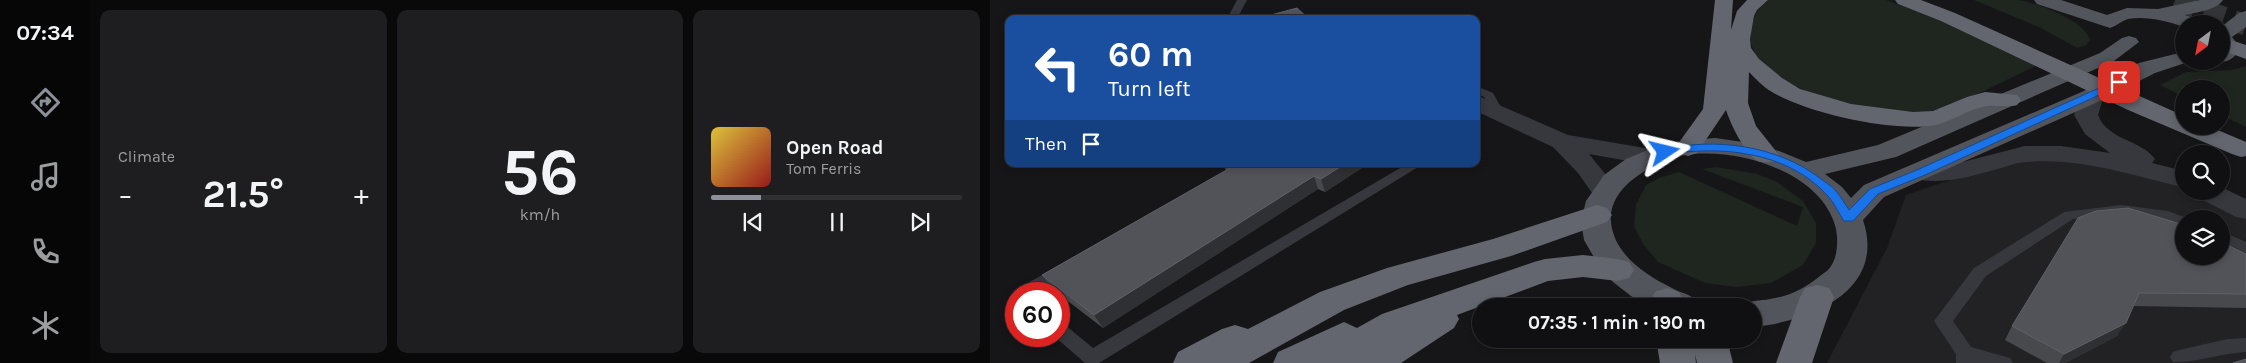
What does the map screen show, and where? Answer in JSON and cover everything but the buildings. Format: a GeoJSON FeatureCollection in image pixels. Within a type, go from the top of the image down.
{"type":"FeatureCollection","features":[{"type":"Feature","properties":{"kind":"highway"},"geometry":{"type":"LineString","coordinates":[[1688,148],[1715,109],[1724,0]]}},
{"type":"Feature","properties":{"kind":"highway"},"geometry":{"type":"LineString","coordinates":[[1759,0],[1746,11],[1742,23],[1736,103],[1744,128],[1766,155]]}},
{"type":"Feature","properties":{"kind":"highway"},"geometry":{"type":"LineString","coordinates":[[1904,0],[1948,17],[2175,122]]}},
{"type":"Feature","properties":{"kind":"highway"},"geometry":{"type":"LineString","coordinates":[[1926,0],[2030,46],[2175,117]]}},
{"type":"Feature","properties":{"kind":"highway"},"geometry":{"type":"LineString","coordinates":[[1739,48],[1747,60],[1780,87],[1810,100],[1846,110],[1883,117],[1927,119],[1944,115],[1983,100],[2009,100]]}},
{"type":"Feature","properties":{"kind":"highway"},"geometry":{"type":"LineString","coordinates":[[2207,135],[2244,150]]}},
{"type":"Feature","properties":{"kind":"highway"},"geometry":{"type":"LineString","coordinates":[[2213,135],[2244,150]]}},
{"type":"Feature","properties":{"kind":"highway"},"geometry":{"type":"LineString","coordinates":[[1242,363],[1378,295],[1500,256],[1528,245],[1601,203]]}},
{"type":"Feature","properties":{"kind":"highway"},"geometry":{"type":"LineString","coordinates":[[1190,363],[1312,296],[1356,278],[1442,254],[1526,234],[1556,230]]}},
{"type":"Feature","properties":{"kind":"highway"},"geometry":{"type":"LineString","coordinates":[[1220,363],[1247,346],[1332,301],[1398,276],[1500,248],[1556,230]]}},
{"type":"Feature","properties":{"kind":"highway"},"geometry":{"type":"LineString","coordinates":[[1326,363],[1394,324],[1545,270],[1584,266],[1618,270]]}},
{"type":"Feature","properties":{"kind":"highway"},"geometry":{"type":"LineString","coordinates":[[1292,363],[1341,337],[1411,311],[1492,288]]}},
{"type":"Feature","properties":{"kind":"highway"},"geometry":{"type":"LineString","coordinates":[[1352,363],[1387,338],[1492,288]]}},
{"type":"Feature","properties":{"kind":"highway"},"geometry":{"type":"LineString","coordinates":[[1371,363],[1492,288]]}},
{"type":"Feature","properties":{"kind":"highway"},"geometry":{"type":"LineString","coordinates":[[1400,363],[1492,288]]}},
{"type":"Feature","properties":{"kind":"highway"},"geometry":{"type":"LineString","coordinates":[[1794,363],[1817,297]]}},
{"type":"Feature","properties":{"kind":"highway"},"geometry":{"type":"LineString","coordinates":[[1676,348],[1678,363]]}},
{"type":"Feature","properties":{"kind":"highway"},"geometry":{"type":"LineString","coordinates":[[1711,348],[1715,363]]}},
{"type":"Feature","properties":{"kind":"main road"},"geometry":{"type":"LineString","coordinates":[[2043,0],[2110,22]]}},
{"type":"Feature","properties":{"kind":"main road"},"geometry":{"type":"LineString","coordinates":[[2083,0],[2134,13],[2158,15],[2175,19]]}},
{"type":"Feature","properties":{"kind":"main road"},"geometry":{"type":"LineString","coordinates":[[2158,15],[2202,6],[2214,0]]}},
{"type":"Feature","properties":{"kind":"main road"},"geometry":{"type":"LineString","coordinates":[[2110,22],[2114,18],[2134,13]]}},
{"type":"Feature","properties":{"kind":"main road"},"geometry":{"type":"LineString","coordinates":[[2230,38],[2232,30],[2246,17]]}},
{"type":"Feature","properties":{"kind":"main road"},"geometry":{"type":"LineString","coordinates":[[2110,22],[2111,28],[2117,35],[2130,42],[2175,56]]}},
{"type":"Feature","properties":{"kind":"main road"},"geometry":{"type":"LineString","coordinates":[[1804,171],[1887,151],[2107,57],[2130,42]]}},
{"type":"Feature","properties":{"kind":"main road"},"geometry":{"type":"LineString","coordinates":[[1848,218],[1874,191],[2092,96],[2147,68],[2175,60]]}},
{"type":"Feature","properties":{"kind":"main road"},"geometry":{"type":"LineString","coordinates":[[1659,298],[1639,287],[1618,270],[1605,252],[1598,233],[1601,203],[1625,170],[1651,157],[1688,148],[1714,146],[1740,149],[1766,155],[1804,171],[1831,192],[1848,218],[1853,246],[1843,274],[1817,297],[1783,311],[1762,313]]}},
{"type":"Feature","properties":{"kind":"street"},"geometry":{"type":"LineString","coordinates":[[2092,96],[2086,114],[2090,124],[2114,145],[2175,177]]}},
{"type":"Feature","properties":{"kind":"street"},"geometry":{"type":"LineString","coordinates":[[1487,106],[1562,142],[1651,157]]}},
{"type":"Feature","properties":{"kind":"street"},"geometry":{"type":"LineString","coordinates":[[1562,142],[1587,167],[1601,203]]}},
{"type":"Feature","properties":{"kind":"street"},"geometry":{"type":"LineString","coordinates":[[1921,172],[1951,173],[2025,154],[2061,154],[2108,160],[2175,178]]}},
{"type":"Feature","properties":{"kind":"street"},"geometry":{"type":"LineString","coordinates":[[2225,200],[2246,210]]}},
{"type":"Feature","properties":{"kind":"lane"},"geometry":{"type":"LineString","coordinates":[[1234,15],[1242,0]]}},
{"type":"Feature","properties":{"kind":"lane"},"geometry":{"type":"LineString","coordinates":[[1480,91],[1489,95],[1487,106]]}},
{"type":"Feature","properties":{"kind":"lane"},"geometry":{"type":"LineString","coordinates":[[1070,339],[1092,358],[1411,167]]}},
{"type":"Feature","properties":{"kind":"lane"},"geometry":{"type":"LineString","coordinates":[[2004,363],[1965,358],[1943,321],[1980,272],[2069,216],[2121,210],[2175,219]]}},
{"type":"Feature","properties":{"kind":"lane"},"geometry":{"type":"LineString","coordinates":[[2230,240],[2246,248]]}},
{"type":"Feature","properties":{"kind":"lane"},"geometry":{"type":"LineString","coordinates":[[1041,282],[1072,264]]}},
{"type":"Feature","properties":{"kind":"lane"},"geometry":{"type":"LineString","coordinates":[[2179,357],[2228,346],[2246,345]]}},
{"type":"Feature","properties":{"kind":"shaded area"},"geometry":{"type":"Polygon","coordinates":[[[1769,0],[1886,0],[1931,16],[2038,65],[1963,100],[1918,114],[1844,104],[1797,87],[1768,69],[1758,57],[1752,45],[1751,31],[1754,17],[1759,9],[1769,0]]]}},
{"type":"Feature","properties":{"kind":"shaded area"},"geometry":{"type":"Polygon","coordinates":[[[1974,0],[2017,0],[2035,4],[2070,20],[2086,33],[2090,40],[2086,45],[2077,48],[2041,28],[1974,0]]]}},
{"type":"Feature","properties":{"kind":"shaded area"},"geometry":{"type":"Polygon","coordinates":[[[2246,66],[2246,127],[2230,119],[2230,80],[2175,80],[2175,92],[2160,85],[2186,72],[2232,70],[2246,66]]]}},
{"type":"Feature","properties":{"kind":"shaded area"},"geometry":{"type":"Polygon","coordinates":[[[2042,149],[2175,177],[2175,200],[2230,200],[2230,196],[2246,202],[2246,363],[1827,363],[1887,248],[1906,195],[2042,149]]]}},
{"type":"Feature","properties":{"kind":"shaded area"},"geometry":{"type":"Polygon","coordinates":[[[1716,167],[1757,174],[1777,182],[1803,201],[1816,223],[1816,243],[1803,265],[1771,283],[1737,287],[1705,283],[1658,262],[1643,244],[1634,226],[1636,205],[1646,185],[1659,178],[1679,172],[1797,226],[1803,207],[1702,169],[1716,167]]]}},
{"type":"Feature","properties":{"kind":"tunnel"},"geometry":{"type":"LineString","coordinates":[[2175,0],[2246,25]]}},
{"type":"Feature","properties":{"kind":"route"},"geometry":{"type":"LineString","coordinates":[[1665,152],[1714,146],[1740,149],[1786,162],[1804,171],[1831,192],[1848,218],[1874,191],[2092,96],[2119,82]]}}]}
